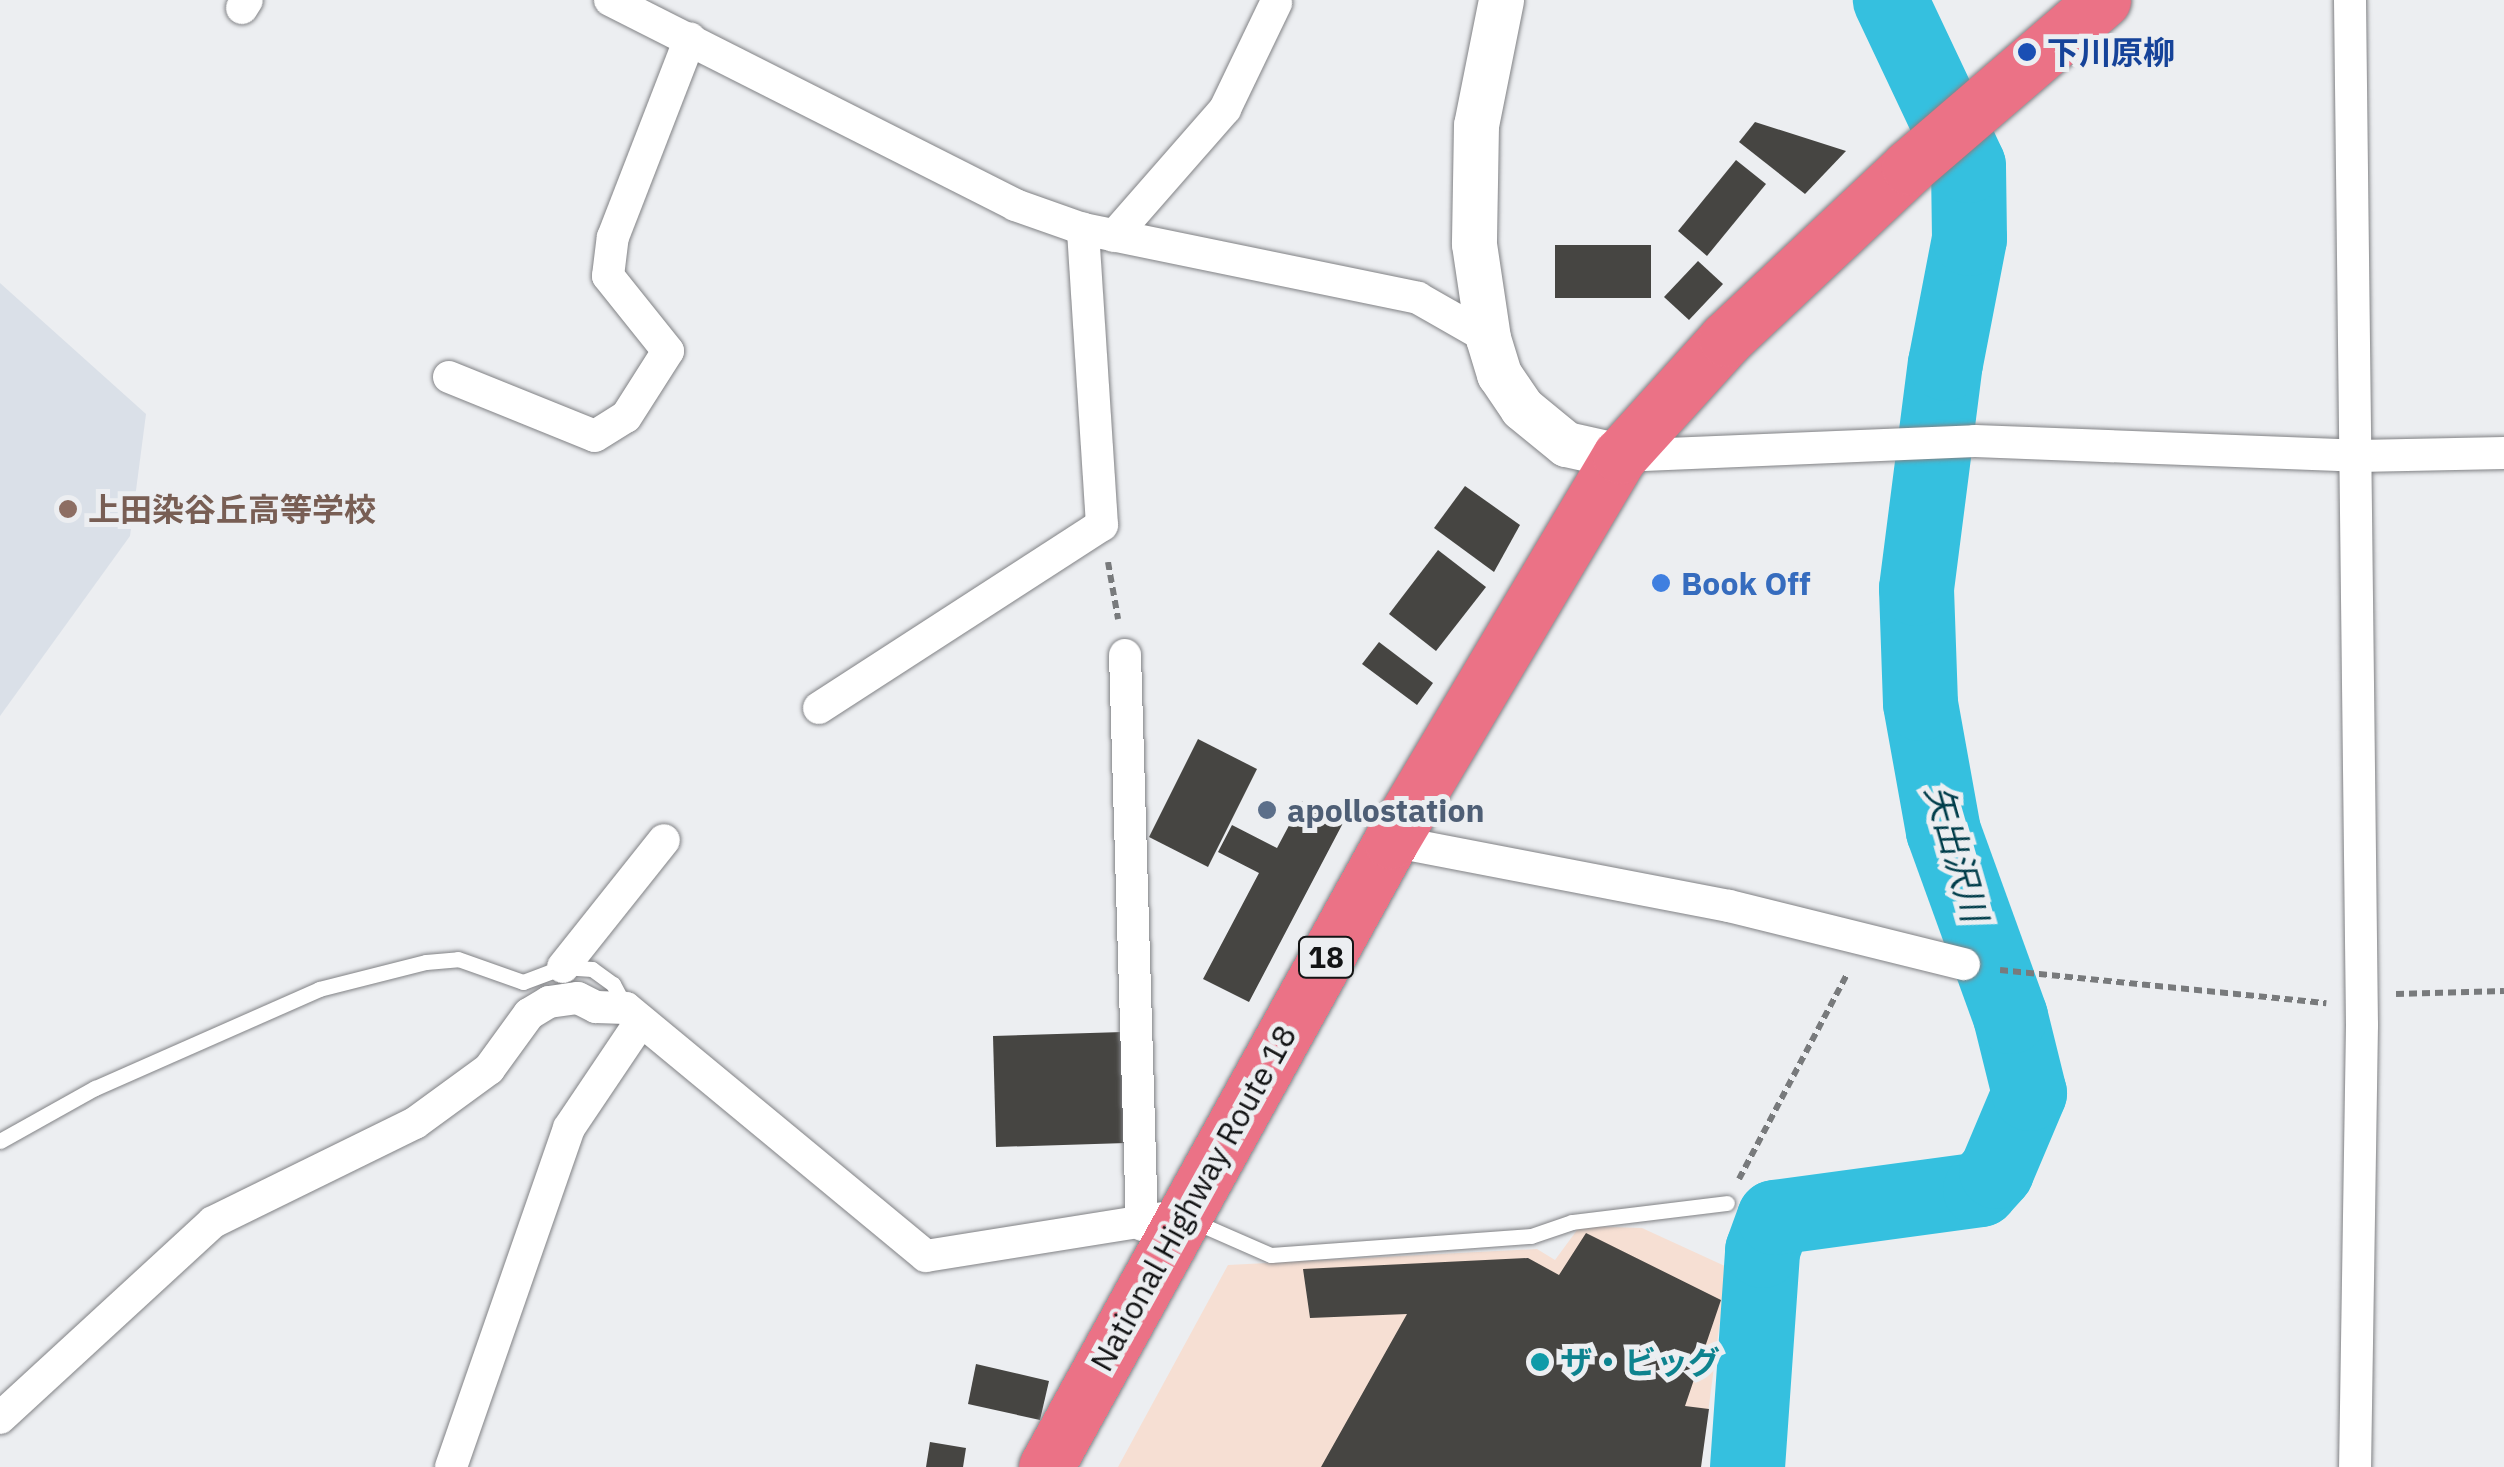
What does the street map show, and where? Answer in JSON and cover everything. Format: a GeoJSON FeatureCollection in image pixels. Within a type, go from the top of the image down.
{"type":"FeatureCollection","features":[{"type":"Feature","properties":{"kind":"highway","name":"National Highway Route 18"},"geometry":{"type":"LineString","coordinates":[[1046,1467],[1162,1220],[1620,456],[1726,339],[1910,167],[2104,0]]}},
{"type":"Feature","properties":{"kind":"main road"},"geometry":{"type":"LineString","coordinates":[[1500,0],[1476,125],[1474,244],[1488,338],[1499,374],[1522,408],[1566,444],[1620,456]]}},
{"type":"Feature","properties":{"kind":"street"},"geometry":{"type":"LineString","coordinates":[[610,0],[1015,205],[1099,232],[1418,298],[1488,338]]}},
{"type":"Feature","properties":{"kind":"street"},"geometry":{"type":"LineString","coordinates":[[2350,0],[2362,1006],[2355,1467]]}},
{"type":"Feature","properties":{"kind":"street"},"geometry":{"type":"LineString","coordinates":[[819,708],[1102,525],[1099,232],[1225,108],[1276,3]]}},
{"type":"Feature","properties":{"kind":"street"},"geometry":{"type":"LineString","coordinates":[[449,377],[595,436],[626,417],[668,351],[608,276],[613,238],[690,38]]}},
{"type":"Feature","properties":{"kind":"street"},"geometry":{"type":"LineString","coordinates":[[1620,456],[1975,440],[2358,456],[2504,453]]}},
{"type":"Feature","properties":{"kind":"street"},"geometry":{"type":"LineString","coordinates":[[0,1418],[212,1222],[414,1123],[490,1069],[530,1014],[550,1002],[578,998],[633,1016],[926,1256],[1162,1220],[1125,655]]}},
{"type":"Feature","properties":{"kind":"street"},"geometry":{"type":"LineString","coordinates":[[563,967],[664,840]]}},
{"type":"Feature","properties":{"kind":"street"},"geometry":{"type":"LineString","coordinates":[[1390,841],[1964,964]]}},
{"type":"Feature","properties":{"kind":"street"},"geometry":{"type":"LineString","coordinates":[[451,1467],[570,1128],[633,1016]]}},
{"type":"Feature","properties":{"kind":"lane"},"geometry":{"type":"LineString","coordinates":[[0,1141],[94,1088],[319,989],[458,959],[523,982],[563,967],[592,969],[613,984],[633,1016]]}},
{"type":"Feature","properties":{"kind":"lane"},"geometry":{"type":"LineString","coordinates":[[1162,1220],[1271,1255],[1531,1236],[1572,1222],[1727,1202]]}},
{"type":"Feature","properties":{"kind":"path"},"geometry":{"type":"LineString","coordinates":[[1102,525],[1125,655]]}},
{"type":"Feature","properties":{"kind":"path"},"geometry":{"type":"LineString","coordinates":[[1727,1202],[1865,940]]}},
{"type":"Feature","properties":{"kind":"path"},"geometry":{"type":"LineString","coordinates":[[2038,976],[2362,1006],[2400,993],[2504,990]]}},
{"type":"Feature","properties":{"kind":"shaded area","name":"上田染谷丘高等学校"},"geometry":{"type":"Polygon","coordinates":[[[0,283],[146,414],[130,536],[0,716],[0,283]]]}},
{"type":"Feature","properties":{"kind":"shaded area","name":"ザ・ビッグ"},"geometry":{"type":"Polygon","coordinates":[[[1580,1226],[1642,1228],[1727,1267],[1701,1467],[1118,1467],[1228,1265],[1537,1249],[1555,1260],[1580,1226]]]}},
{"type":"Feature","properties":{"kind":"building"},"geometry":{"type":"Polygon","coordinates":[[[1755,122],[1846,151],[1805,194],[1739,142],[1755,122]]]}},
{"type":"Feature","properties":{"kind":"building"},"geometry":{"type":"Polygon","coordinates":[[[1736,160],[1766,184],[1707,256],[1678,231],[1736,160]]]}},
{"type":"Feature","properties":{"kind":"building"},"geometry":{"type":"Polygon","coordinates":[[[1555,245],[1651,245],[1651,298],[1555,298],[1555,245]]]}},
{"type":"Feature","properties":{"kind":"building"},"geometry":{"type":"Polygon","coordinates":[[[1698,261],[1723,284],[1689,320],[1664,297],[1698,261]]]}},
{"type":"Feature","properties":{"kind":"building"},"geometry":{"type":"Polygon","coordinates":[[[1465,486],[1520,525],[1494,572],[1434,528],[1465,486]]]}},
{"type":"Feature","properties":{"kind":"building"},"geometry":{"type":"Polygon","coordinates":[[[1438,550],[1486,587],[1436,651],[1389,614],[1438,550]]]}},
{"type":"Feature","properties":{"kind":"building"},"geometry":{"type":"Polygon","coordinates":[[[1379,642],[1433,683],[1417,705],[1362,664],[1379,642]]]}},
{"type":"Feature","properties":{"kind":"building"},"geometry":{"type":"Polygon","coordinates":[[[1198,739],[1257,769],[1208,867],[1149,837],[1198,739]]]}},
{"type":"Feature","properties":{"kind":"building"},"geometry":{"type":"Polygon","coordinates":[[[1302,801],[1343,823],[1249,1002],[1203,979],[1259,873],[1218,852],[1232,825],[1277,848],[1302,801]]]}},
{"type":"Feature","properties":{"kind":"building"},"geometry":{"type":"Polygon","coordinates":[[[1123,1032],[1126,1143],[996,1147],[993,1036],[1123,1032]]]}},
{"type":"Feature","properties":{"kind":"building","name":"ザ・ビッグ"},"geometry":{"type":"Polygon","coordinates":[[[1586,1233],[1721,1300],[1685,1406],[1709,1409],[1701,1467],[1321,1467],[1407,1314],[1310,1318],[1303,1269],[1528,1258],[1559,1275],[1586,1233]]]}},
{"type":"Feature","properties":{"kind":"building"},"geometry":{"type":"Polygon","coordinates":[[[976,1364],[1049,1381],[1040,1420],[968,1404],[976,1364]]]}},
{"type":"Feature","properties":{"kind":"building"},"geometry":{"type":"Polygon","coordinates":[[[930,1442],[966,1448],[963,1467],[926,1467],[930,1442]]]}},
{"type":"Feature","properties":{"kind":"waterway","name":"矢出沢川"},"geometry":{"type":"LineString","coordinates":[[1747,1467],[1762,1250],[1774,1217],[1980,1189],[1996,1171],[2029,1093],[2010,1016],[1943,831],[1920,703],[1916,588],[1945,363],[1969,238],[1968,165],[1890,0]]}},
{"type":"Feature","properties":{"kind":"place","name":"下川原柳"},"geometry":{"type":"Point","coordinates":[2027,52]}},
{"type":"Feature","properties":{"kind":"place","name":"上田染谷丘高等学校"},"geometry":{"type":"Point","coordinates":[68,509]}},
{"type":"Feature","properties":{"kind":"place","name":"Book Off"},"geometry":{"type":"Point","coordinates":[1661,583]}},
{"type":"Feature","properties":{"kind":"place","name":"apollostation"},"geometry":{"type":"Point","coordinates":[1267,810]}},
{"type":"Feature","properties":{"kind":"place","name":"ザ・ビッグ"},"geometry":{"type":"Point","coordinates":[1540,1362]}}]}
